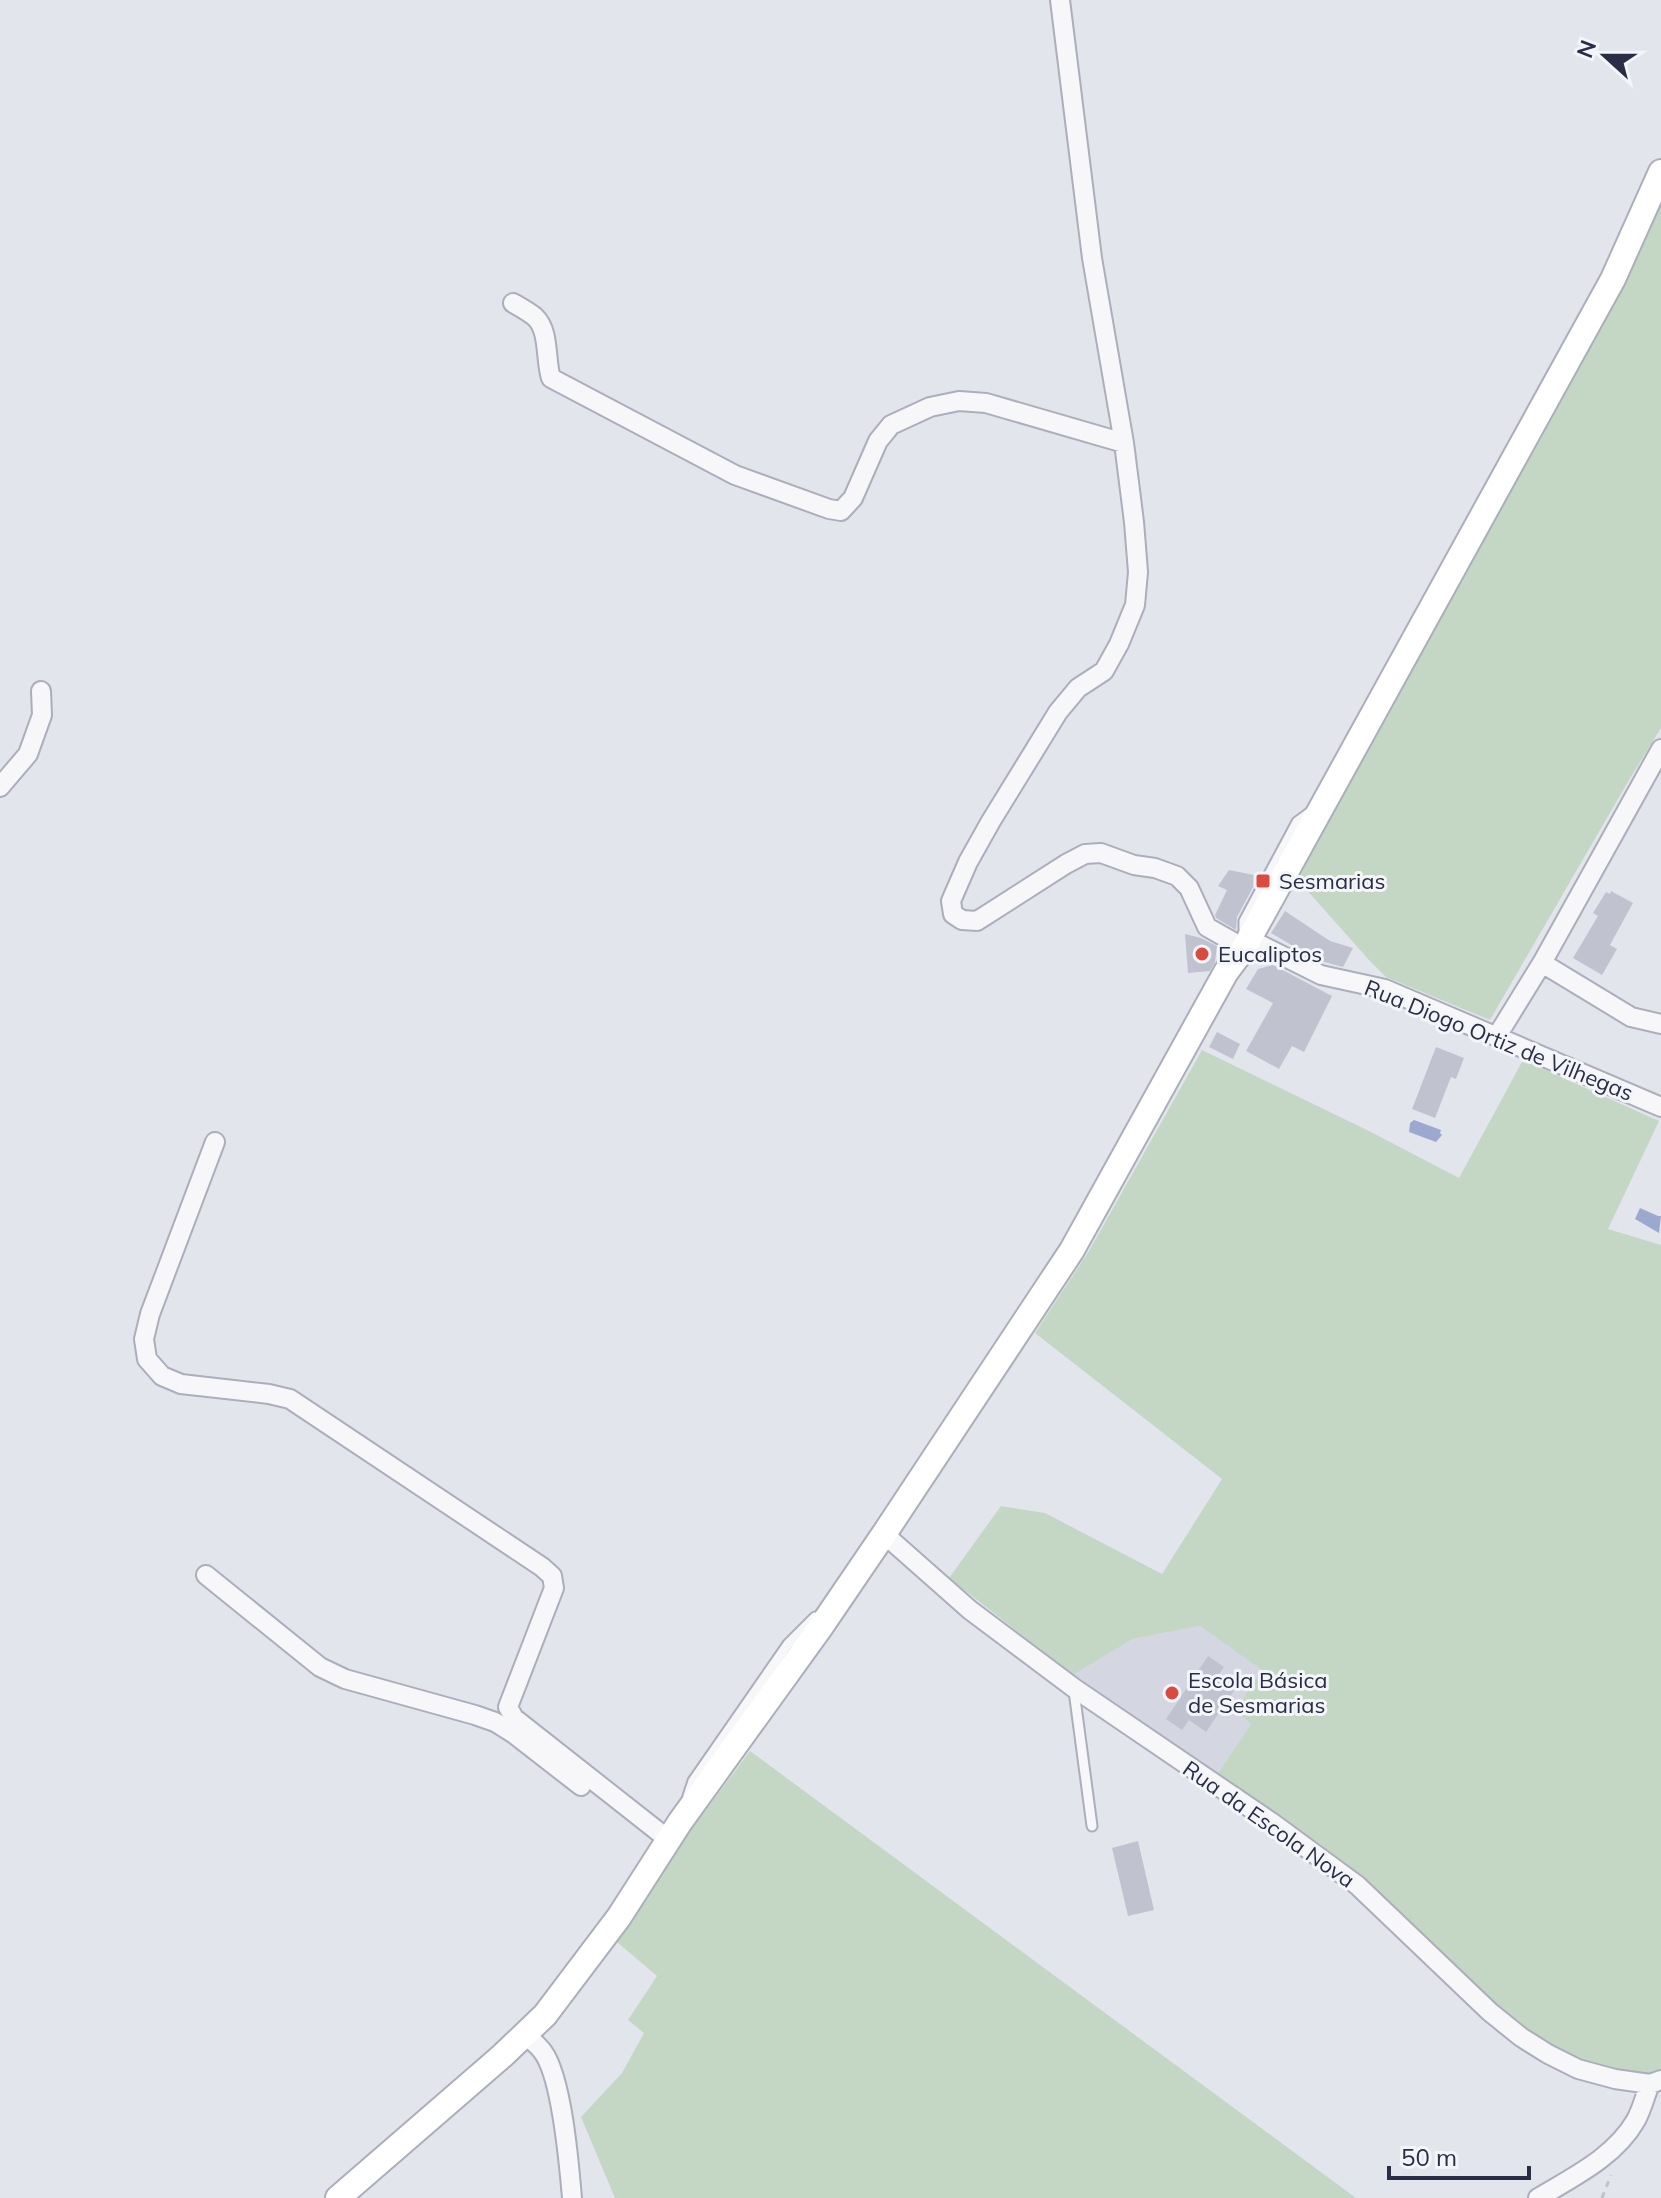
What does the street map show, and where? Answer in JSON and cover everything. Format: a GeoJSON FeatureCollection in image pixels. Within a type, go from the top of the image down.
{"type":"FeatureCollection","features":[{"type":"Feature","properties":{"kind":"main road"},"geometry":{"type":"LineString","coordinates":[[338,2198],[545,2015],[619,1917],[671,1837],[855,1578],[1072,1250],[1226,972],[1247,943],[1613,279],[1661,172]]}},
{"type":"Feature","properties":{"kind":"street"},"geometry":{"type":"LineString","coordinates":[[513,303],[537,319],[544,333],[546,364],[551,378],[735,475],[829,509],[841,511],[853,498],[878,441],[891,425],[930,407],[959,401],[986,403],[1124,443],[1092,258],[1060,0]]}},
{"type":"Feature","properties":{"kind":"street","name":"Rua Diogo Ortiz de Vilhegas"},"geometry":{"type":"LineString","coordinates":[[1124,443],[1138,572],[1135,605],[1104,671],[1078,688],[1058,712],[991,821],[951,901],[953,914],[962,920],[977,921],[1066,864],[1085,854],[1101,853],[1177,876],[1189,888],[1207,927],[1321,975],[1385,989],[1661,1107]]}},
{"type":"Feature","properties":{"kind":"street"},"geometry":{"type":"LineString","coordinates":[[0,787],[28,754],[42,715],[41,691]]}},
{"type":"Feature","properties":{"kind":"street"},"geometry":{"type":"LineString","coordinates":[[1497,1036],[1542,963],[1661,749]]}},
{"type":"Feature","properties":{"kind":"street"},"geometry":{"type":"LineString","coordinates":[[1542,963],[1631,1017],[1661,1024]]}},
{"type":"Feature","properties":{"kind":"street"},"geometry":{"type":"LineString","coordinates":[[215,1142],[150,1314],[144,1339],[147,1359],[162,1376],[181,1384],[290,1399],[552,1576],[554,1588],[508,1707],[514,1718],[671,1837]]}},
{"type":"Feature","properties":{"kind":"street","name":"Rua da Escola Nova"},"geometry":{"type":"LineString","coordinates":[[884,1534],[970,1610],[1074,1688],[1274,1824],[1357,1885],[1490,2012],[1521,2037],[1578,2069],[1615,2079],[1655,2082]]}},
{"type":"Feature","properties":{"kind":"street"},"geometry":{"type":"LineString","coordinates":[[206,1575],[320,1667],[345,1679],[495,1722],[671,1837]]}},
{"type":"Feature","properties":{"kind":"street"},"geometry":{"type":"LineString","coordinates":[[525,2034],[544,2052],[554,2074],[572,2198]]}},
{"type":"Feature","properties":{"kind":"street"},"geometry":{"type":"LineString","coordinates":[[1538,2198],[1588,2168],[1621,2140],[1636,2120],[1655,2082]]}},
{"type":"Feature","properties":{"kind":"lane"},"geometry":{"type":"LineString","coordinates":[[1074,1688],[1092,1826]]}},
{"type":"Feature","properties":{"kind":"shaded area","name":"Escola Básica de Sesmarias"},"geometry":{"type":"Polygon","coordinates":[[[1200,1626],[1263,1670],[1235,1711],[1251,1724],[1214,1779],[1073,1675],[1133,1639],[1200,1626]]]}},
{"type":"Feature","properties":{"kind":"green space"},"geometry":{"type":"Polygon","coordinates":[[[1661,188],[1661,728],[1490,1020],[1386,977],[1296,878],[1661,188]]]}},
{"type":"Feature","properties":{"kind":"green space"},"geometry":{"type":"Polygon","coordinates":[[[1202,1050],[1459,1178],[1523,1060],[1659,1121],[1608,1229],[1661,1245],[1661,2085],[1655,2087],[1621,2069],[1554,2054],[1319,1843],[1214,1779],[1251,1724],[1235,1711],[1262,1670],[1200,1626],[1133,1639],[1073,1675],[949,1578],[1001,1506],[1045,1513],[1162,1574],[1222,1479],[1035,1333],[1089,1251],[1202,1050]]]}},
{"type":"Feature","properties":{"kind":"green space"},"geometry":{"type":"Polygon","coordinates":[[[750,1751],[1356,2198],[615,2198],[581,2117],[622,2073],[644,2033],[628,2020],[657,1976],[611,1937],[750,1751]]]}},
{"type":"Feature","properties":{"kind":"water"},"geometry":{"type":"Polygon","coordinates":[[[1414,1120],[1441,1130],[1442,1135],[1436,1142],[1409,1132],[1410,1123],[1414,1120]]]}},
{"type":"Feature","properties":{"kind":"water"},"geometry":{"type":"Polygon","coordinates":[[[1640,1208],[1661,1216],[1659,1233],[1635,1219],[1640,1208]]]}},
{"type":"Feature","properties":{"kind":"building"},"geometry":{"type":"Polygon","coordinates":[[[1229,870],[1259,876],[1237,917],[1236,930],[1215,915],[1227,890],[1218,886],[1229,870]]]}},
{"type":"Feature","properties":{"kind":"building"},"geometry":{"type":"Polygon","coordinates":[[[1611,891],[1633,903],[1610,945],[1617,949],[1602,975],[1573,958],[1598,916],[1593,913],[1606,892],[1610,894],[1611,891]]]}},
{"type":"Feature","properties":{"kind":"building"},"geometry":{"type":"Polygon","coordinates":[[[1285,911],[1330,941],[1353,948],[1343,967],[1317,960],[1271,933],[1285,911]]]}},
{"type":"Feature","properties":{"kind":"building"},"geometry":{"type":"Polygon","coordinates":[[[1185,934],[1217,946],[1210,971],[1188,973],[1185,934]]]}},
{"type":"Feature","properties":{"kind":"building"},"geometry":{"type":"Polygon","coordinates":[[[1273,965],[1332,996],[1304,1052],[1292,1046],[1279,1069],[1246,1051],[1273,1003],[1246,989],[1258,969],[1273,965]]]}},
{"type":"Feature","properties":{"kind":"building"},"geometry":{"type":"Polygon","coordinates":[[[1217,1032],[1240,1044],[1233,1059],[1209,1047],[1217,1032]]]}},
{"type":"Feature","properties":{"kind":"building"},"geometry":{"type":"Polygon","coordinates":[[[1436,1047],[1464,1058],[1456,1079],[1451,1077],[1435,1118],[1412,1109],[1436,1047]]]}},
{"type":"Feature","properties":{"kind":"building"},"geometry":{"type":"Polygon","coordinates":[[[1208,1656],[1224,1667],[1217,1677],[1235,1689],[1206,1732],[1189,1720],[1182,1730],[1166,1719],[1208,1656]]]}},
{"type":"Feature","properties":{"kind":"building"},"geometry":{"type":"Polygon","coordinates":[[[1138,1841],[1154,1910],[1128,1916],[1112,1848],[1138,1841]]]}},
{"type":"Feature","properties":{"kind":"place","name":"Sesmarias"},"geometry":{"type":"Point","coordinates":[1263,881]}},
{"type":"Feature","properties":{"kind":"place","name":"Eucaliptos"},"geometry":{"type":"Point","coordinates":[1202,954]}},
{"type":"Feature","properties":{"kind":"place","name":"Escola Básica de Sesmarias"},"geometry":{"type":"Point","coordinates":[1172,1693]}}]}
